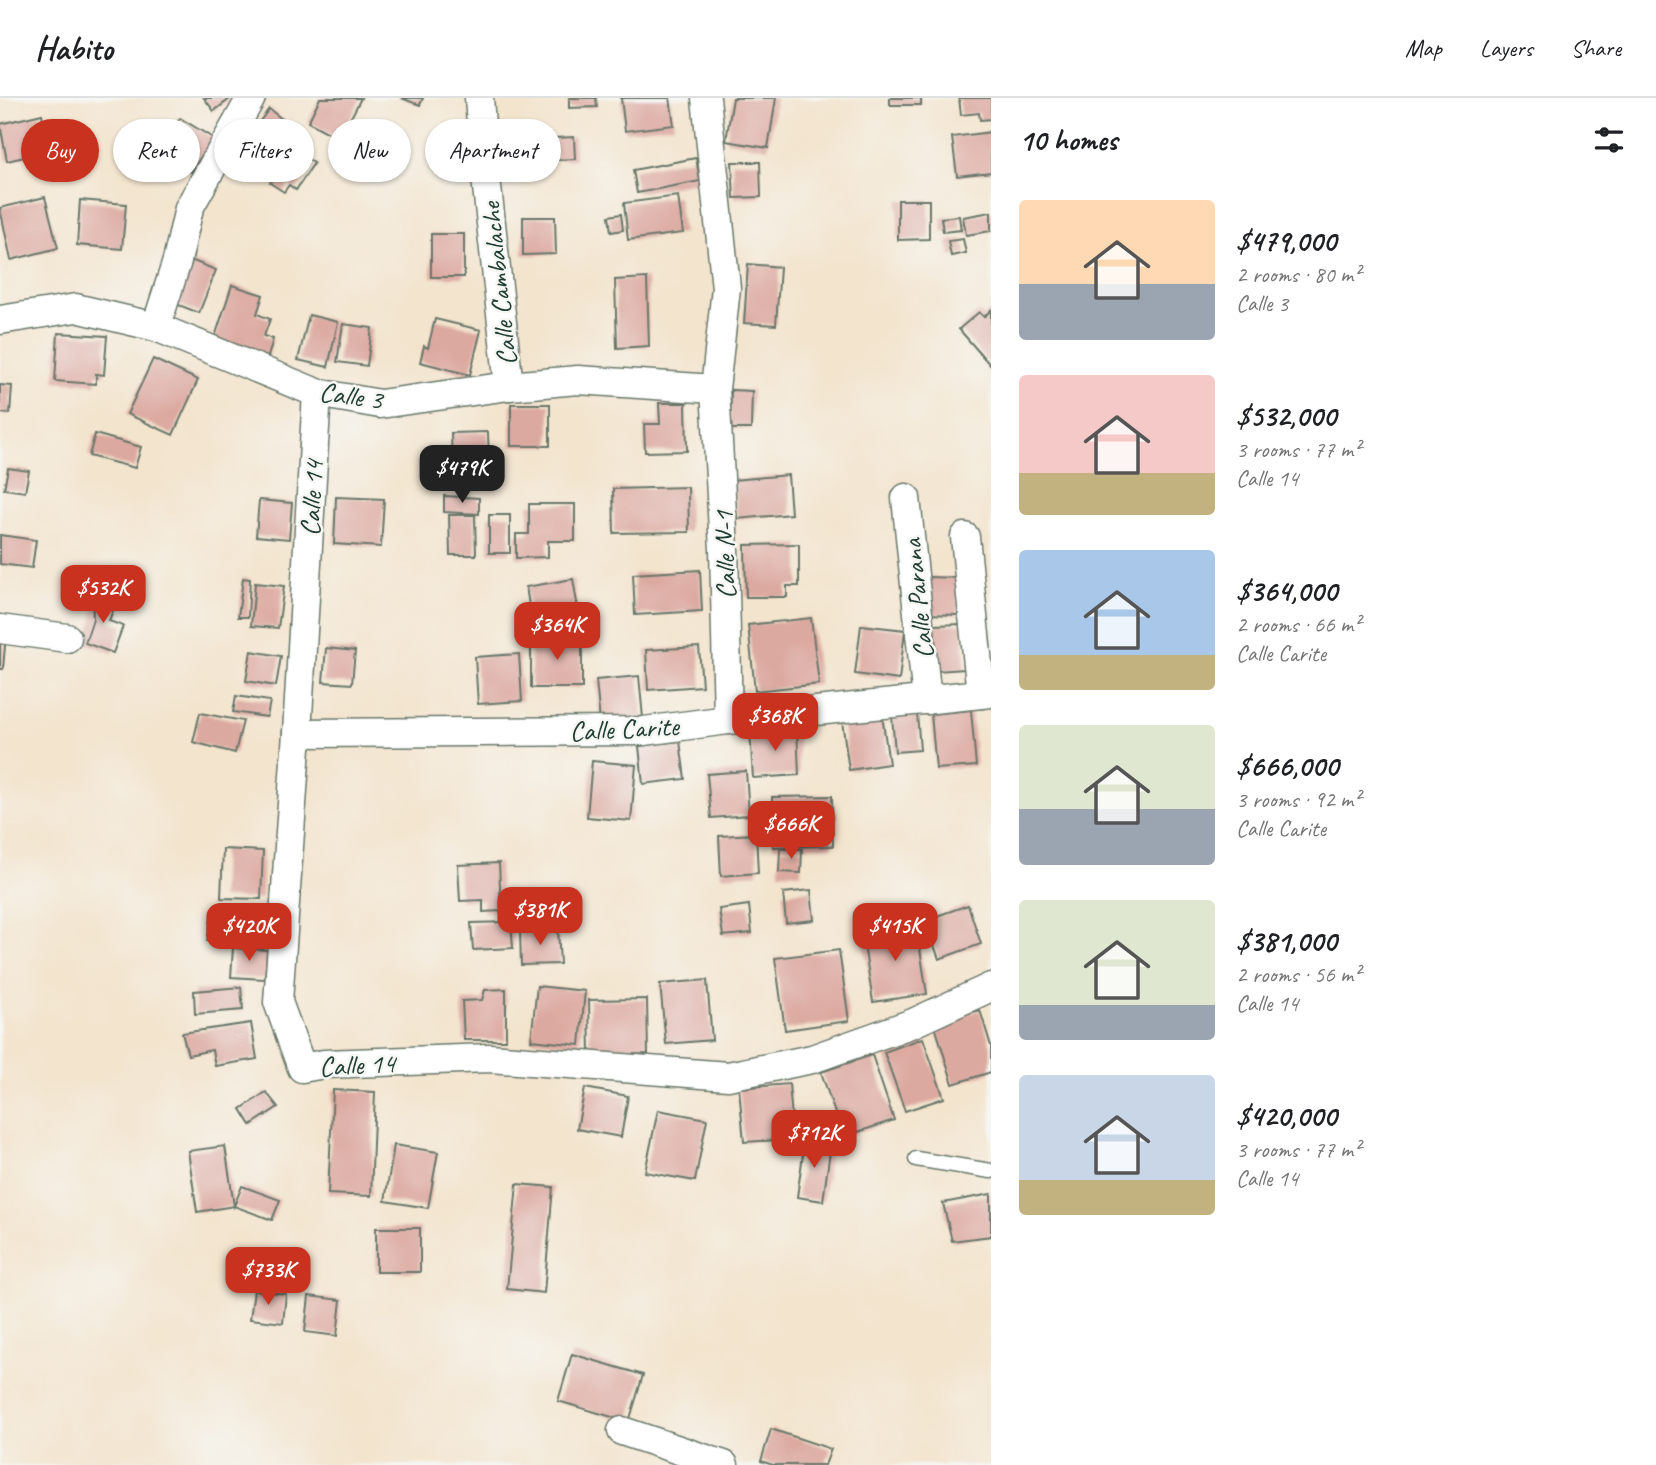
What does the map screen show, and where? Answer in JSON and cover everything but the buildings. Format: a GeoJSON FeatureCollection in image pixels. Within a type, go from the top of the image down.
{"type":"FeatureCollection","features":[{"type":"Feature","properties":{"kind":"street"},"geometry":{"type":"LineString","coordinates":[[156,327],[177,261],[189,208],[251,98]]}},
{"type":"Feature","properties":{"kind":"street","name":"Calle Cambalache"},"geometry":{"type":"LineString","coordinates":[[479,98],[509,386]]}},
{"type":"Feature","properties":{"kind":"street"},"geometry":{"type":"LineString","coordinates":[[706,98],[726,288],[715,389]]}},
{"type":"Feature","properties":{"kind":"street","name":"Calle 3"},"geometry":{"type":"LineString","coordinates":[[0,320],[76,308],[156,327],[317,393],[380,404],[509,386],[578,380],[715,389]]}},
{"type":"Feature","properties":{"kind":"street","name":"Calle N-1"},"geometry":{"type":"LineString","coordinates":[[715,389],[724,549],[728,720]]}},
{"type":"Feature","properties":{"kind":"street","name":"Calle 14"},"geometry":{"type":"LineString","coordinates":[[317,393],[278,1002],[302,1068],[324,1064],[490,1058],[729,1076],[812,1059],[913,1023],[991,987]]}},
{"type":"Feature","properties":{"kind":"street","name":"Calle Parana"},"geometry":{"type":"LineString","coordinates":[[906,498],[927,699]]}},
{"type":"Feature","properties":{"kind":"street","name":"Calle Parana"},"geometry":{"type":"LineString","coordinates":[[965,537],[986,694]]}},
{"type":"Feature","properties":{"kind":"street"},"geometry":{"type":"LineString","coordinates":[[0,629],[66,638]]}},
{"type":"Feature","properties":{"kind":"street","name":"Calle Carite"},"geometry":{"type":"LineString","coordinates":[[297,733],[644,731],[986,694]]}},
{"type":"Feature","properties":{"kind":"street"},"geometry":{"type":"LineString","coordinates":[[622,1431],[724,1465]]}},
{"type":"Feature","properties":{"kind":"lane"},"geometry":{"type":"LineString","coordinates":[[916,1159],[991,1171]]}}]}
